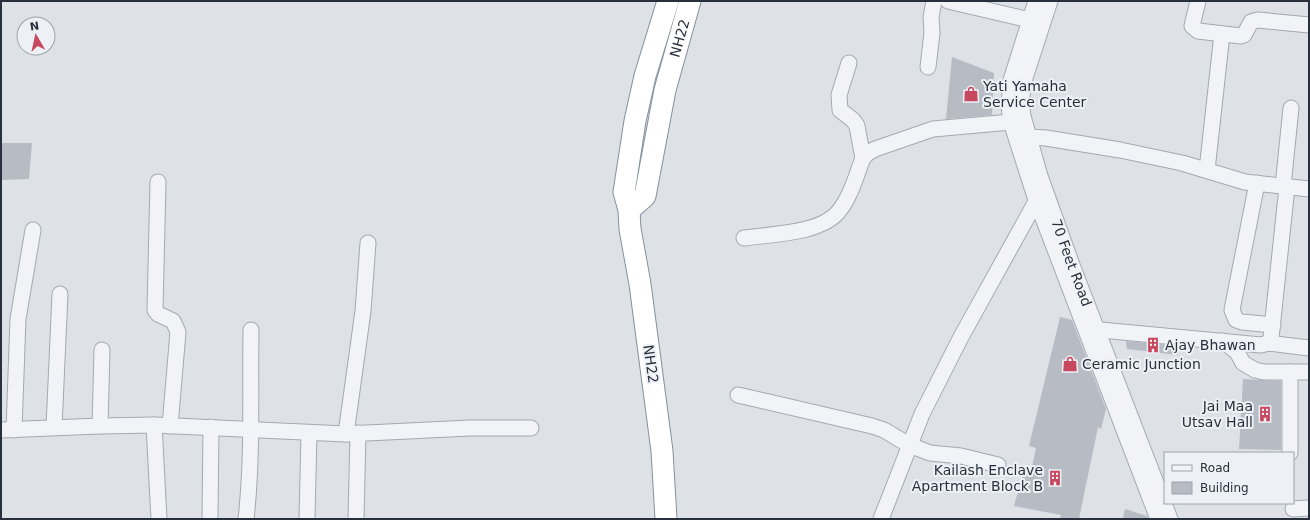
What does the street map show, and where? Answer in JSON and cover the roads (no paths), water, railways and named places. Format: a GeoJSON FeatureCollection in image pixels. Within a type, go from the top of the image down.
{"type":"FeatureCollection","features":[{"type":"Feature","properties":{"kind":"highway","name":"NH22"},"geometry":{"type":"LineString","coordinates":[[666,519],[662,451],[640,284],[630,229],[629,210],[624,192],[635,121],[645,76],[668,1]]}},
{"type":"Feature","properties":{"kind":"highway","name":"NH22"},"geometry":{"type":"LineString","coordinates":[[629,210],[645,196],[665,90],[690,1]]}},
{"type":"Feature","properties":{"kind":"street"},"geometry":{"type":"LineString","coordinates":[[928,67],[932,33],[931,17],[934,1]]}},
{"type":"Feature","properties":{"kind":"street"},"geometry":{"type":"LineString","coordinates":[[948,1],[1030,20]]}},
{"type":"Feature","properties":{"kind":"street","name":"70 Feet Road"},"geometry":{"type":"LineString","coordinates":[[1023,138],[1011,122],[1009,106],[1011,80],[1036,1]]}},
{"type":"Feature","properties":{"kind":"street","name":"70 Feet Road"},"geometry":{"type":"LineString","coordinates":[[1050,1],[1025,78],[1022,92],[1021,107],[1023,138],[1040,195],[1092,329],[1170,519]]}},
{"type":"Feature","properties":{"kind":"street"},"geometry":{"type":"LineString","coordinates":[[1198,1],[1192,21],[1194,30],[1244,35],[1251,22],[1258,20],[1309,25]]}},
{"type":"Feature","properties":{"kind":"street"},"geometry":{"type":"LineString","coordinates":[[1207,170],[1222,34]]}},
{"type":"Feature","properties":{"kind":"street"},"geometry":{"type":"LineString","coordinates":[[849,63],[839,95],[840,110],[853,120],[856,126],[863,158]]}},
{"type":"Feature","properties":{"kind":"street"},"geometry":{"type":"LineString","coordinates":[[1268,343],[1271,338],[1273,325],[1291,108]]}},
{"type":"Feature","properties":{"kind":"street"},"geometry":{"type":"LineString","coordinates":[[744,238],[810,228],[829,221],[843,205],[863,158],[875,149],[933,129],[1011,122]]}},
{"type":"Feature","properties":{"kind":"street"},"geometry":{"type":"LineString","coordinates":[[1023,138],[1120,150],[1182,163],[1228,177],[1257,183],[1309,189]]}},
{"type":"Feature","properties":{"kind":"street"},"geometry":{"type":"LineString","coordinates":[[158,182],[155,310],[158,314],[174,321],[178,332],[170,426]]}},
{"type":"Feature","properties":{"kind":"street"},"geometry":{"type":"LineString","coordinates":[[1257,183],[1232,310],[1236,320],[1273,325]]}},
{"type":"Feature","properties":{"kind":"street"},"geometry":{"type":"LineString","coordinates":[[881,519],[922,414],[961,337],[1040,195]]}},
{"type":"Feature","properties":{"kind":"street"},"geometry":{"type":"LineString","coordinates":[[33,230],[18,319],[7,430],[54,427],[170,426],[310,433],[352,433],[470,428],[531,428]]}},
{"type":"Feature","properties":{"kind":"street"},"geometry":{"type":"LineString","coordinates":[[356,519],[352,433],[368,243]]}},
{"type":"Feature","properties":{"kind":"street"},"geometry":{"type":"LineString","coordinates":[[54,427],[60,294]]}},
{"type":"Feature","properties":{"kind":"street"},"geometry":{"type":"LineString","coordinates":[[1092,329],[1261,345],[1268,343],[1309,348]]}},
{"type":"Feature","properties":{"kind":"street","name":"70 Feet Road"},"geometry":{"type":"LineString","coordinates":[[1092,329],[1158,519]]}},
{"type":"Feature","properties":{"kind":"street"},"geometry":{"type":"LineString","coordinates":[[246,519],[252,463],[250,429],[252,330]]}},
{"type":"Feature","properties":{"kind":"street"},"geometry":{"type":"LineString","coordinates":[[1223,341],[1237,352],[1243,364],[1248,368],[1264,372],[1309,372]]}},
{"type":"Feature","properties":{"kind":"street"},"geometry":{"type":"LineString","coordinates":[[100,426],[102,350]]}},
{"type":"Feature","properties":{"kind":"street"},"geometry":{"type":"LineString","coordinates":[[1290,372],[1290,452]]}},
{"type":"Feature","properties":{"kind":"street"},"geometry":{"type":"LineString","coordinates":[[738,395],[872,426],[889,432],[909,445],[930,453],[961,456],[998,465]]}},
{"type":"Feature","properties":{"kind":"street"},"geometry":{"type":"LineString","coordinates":[[154,426],[159,519]]}},
{"type":"Feature","properties":{"kind":"street"},"geometry":{"type":"LineString","coordinates":[[210,427],[210,519]]}},
{"type":"Feature","properties":{"kind":"street"},"geometry":{"type":"LineString","coordinates":[[307,519],[310,433]]}},
{"type":"Feature","properties":{"kind":"street"},"geometry":{"type":"LineString","coordinates":[[1293,510],[1309,508]]}},
{"type":"Feature","properties":{"kind":"place","name":"Yati Yamaha Service Center"},"geometry":{"type":"Point","coordinates":[971,94]}},
{"type":"Feature","properties":{"kind":"place","name":"Ajay Bhawan"},"geometry":{"type":"Point","coordinates":[1153,345]}},
{"type":"Feature","properties":{"kind":"place","name":"Ceramic Junction"},"geometry":{"type":"Point","coordinates":[1070,364]}},
{"type":"Feature","properties":{"kind":"place","name":"Jai Maa Utsav Hall"},"geometry":{"type":"Point","coordinates":[1265,414]}},
{"type":"Feature","properties":{"kind":"place","name":"Kailash Enclave Apartment Block B"},"geometry":{"type":"Point","coordinates":[1055,478]}}]}
